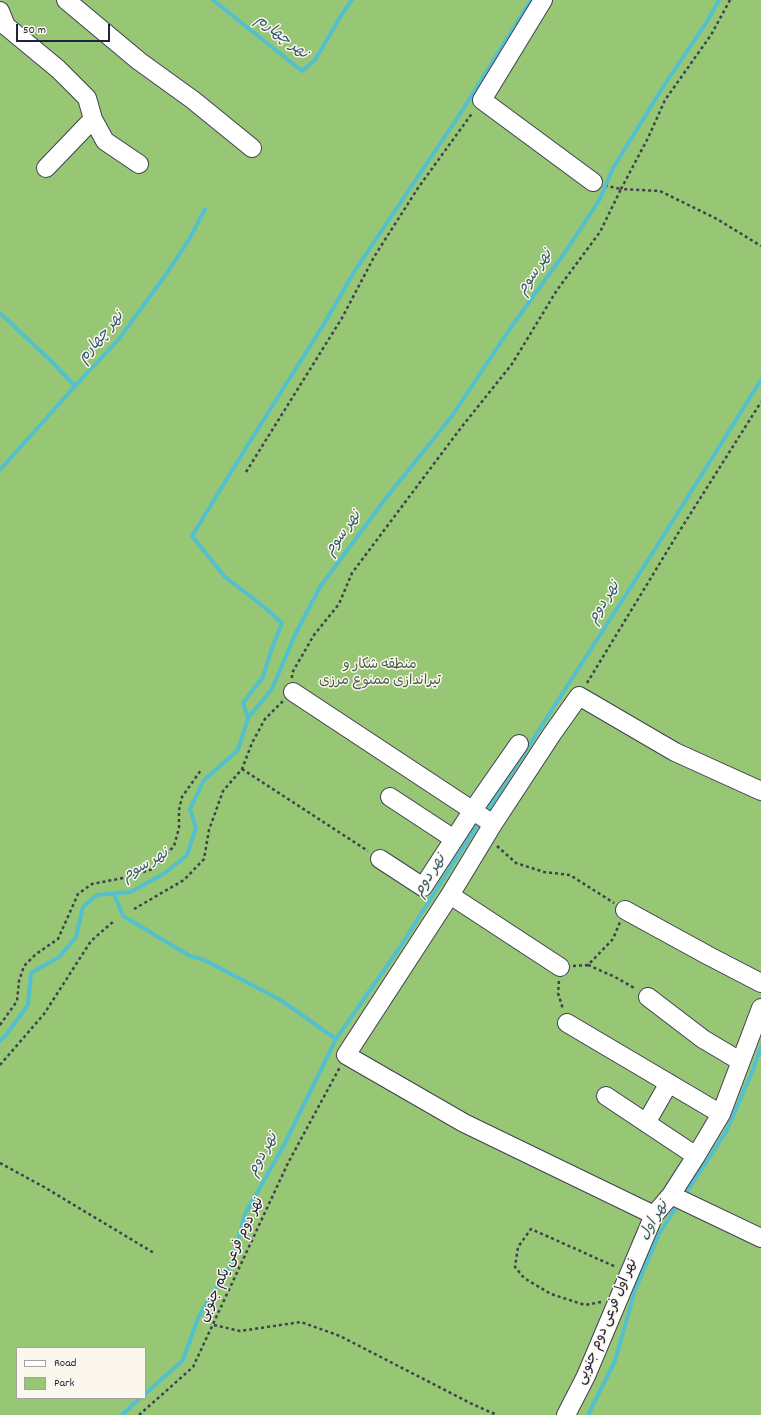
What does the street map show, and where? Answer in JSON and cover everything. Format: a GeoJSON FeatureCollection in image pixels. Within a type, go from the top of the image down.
{"type":"FeatureCollection","features":[{"type":"Feature","properties":{"kind":"street"},"geometry":{"type":"LineString","coordinates":[[66,0],[139,61],[193,100],[252,148]]}},
{"type":"Feature","properties":{"kind":"street"},"geometry":{"type":"LineString","coordinates":[[543,0],[482,100],[593,182]]}},
{"type":"Feature","properties":{"kind":"street"},"geometry":{"type":"LineString","coordinates":[[0,11],[6,26],[58,69],[87,98],[93,119],[105,141],[139,164]]}},
{"type":"Feature","properties":{"kind":"street"},"geometry":{"type":"LineString","coordinates":[[46,168],[93,119]]}},
{"type":"Feature","properties":{"kind":"street"},"geometry":{"type":"LineString","coordinates":[[292,692],[483,821]]}},
{"type":"Feature","properties":{"kind":"street"},"geometry":{"type":"LineString","coordinates":[[380,859],[423,887],[454,839],[483,821],[552,734],[579,696],[675,752],[761,791]]}},
{"type":"Feature","properties":{"kind":"street"},"geometry":{"type":"LineString","coordinates":[[519,744],[450,895],[346,1055],[464,1123],[654,1216]]}},
{"type":"Feature","properties":{"kind":"street"},"geometry":{"type":"LineString","coordinates":[[390,797],[454,839]]}},
{"type":"Feature","properties":{"kind":"street"},"geometry":{"type":"LineString","coordinates":[[450,895],[560,967]]}},
{"type":"Feature","properties":{"kind":"street"},"geometry":{"type":"LineString","coordinates":[[625,910],[761,983]]}},
{"type":"Feature","properties":{"kind":"street"},"geometry":{"type":"LineString","coordinates":[[648,997],[703,1039],[740,1061]]}},
{"type":"Feature","properties":{"kind":"street","name":"نهر اول فرعی دوم جنوبی"},"geometry":{"type":"LineString","coordinates":[[566,1415],[586,1376],[654,1216],[679,1199],[696,1156],[721,1114],[761,1008]]}},
{"type":"Feature","properties":{"kind":"street"},"geometry":{"type":"LineString","coordinates":[[567,1023],[721,1114]]}},
{"type":"Feature","properties":{"kind":"street"},"geometry":{"type":"LineString","coordinates":[[646,1123],[668,1083]]}},
{"type":"Feature","properties":{"kind":"street"},"geometry":{"type":"LineString","coordinates":[[606,1096],[696,1156]]}},
{"type":"Feature","properties":{"kind":"street"},"geometry":{"type":"LineString","coordinates":[[679,1199],[761,1238]]}},
{"type":"Feature","properties":{"kind":"path"},"geometry":{"type":"LineString","coordinates":[[134,909],[184,880],[204,859],[210,830],[223,791],[242,769],[252,743],[265,718],[292,692],[292,673],[314,635],[339,604],[352,573],[460,429],[512,364],[557,290],[600,232],[648,138],[664,100],[711,35],[730,0]]}},
{"type":"Feature","properties":{"kind":"path"},"geometry":{"type":"LineString","coordinates":[[246,472],[342,318],[374,257],[418,188],[482,100]]}},
{"type":"Feature","properties":{"kind":"path"},"geometry":{"type":"LineString","coordinates":[[613,188],[660,191],[717,219],[761,246]]}},
{"type":"Feature","properties":{"kind":"path"},"geometry":{"type":"LineString","coordinates":[[579,696],[677,535],[761,402]]}},
{"type":"Feature","properties":{"kind":"path"},"geometry":{"type":"LineString","coordinates":[[242,769],[380,859]]}},
{"type":"Feature","properties":{"kind":"path"},"geometry":{"type":"LineString","coordinates":[[0,1025],[17,1001],[24,966],[36,954],[58,939],[78,894],[92,884],[123,878],[153,869],[174,846],[179,828],[179,810],[182,797],[201,770]]}},
{"type":"Feature","properties":{"kind":"path"},"geometry":{"type":"LineString","coordinates":[[483,821],[516,863],[544,872],[570,875],[625,910],[613,939],[588,965]]}},
{"type":"Feature","properties":{"kind":"path"},"geometry":{"type":"LineString","coordinates":[[0,1065],[44,1014],[91,941],[114,921]]}},
{"type":"Feature","properties":{"kind":"path"},"geometry":{"type":"LineString","coordinates":[[567,1023],[558,993],[560,967],[588,965],[615,977],[648,997]]}},
{"type":"Feature","properties":{"kind":"path","name":"نهر دوم فرعی یکم جنوبی"},"geometry":{"type":"LineString","coordinates":[[139,1415],[193,1367],[288,1163],[346,1055]]}},
{"type":"Feature","properties":{"kind":"path"},"geometry":{"type":"LineString","coordinates":[[0,1162],[154,1253]]}},
{"type":"Feature","properties":{"kind":"path"},"geometry":{"type":"LineString","coordinates":[[618,1299],[585,1304],[551,1294],[524,1278],[515,1267],[518,1247],[531,1229],[629,1273]]}},
{"type":"Feature","properties":{"kind":"path"},"geometry":{"type":"LineString","coordinates":[[213,1324],[240,1331],[301,1322],[340,1336],[472,1404],[497,1415]]}},
{"type":"Feature","properties":{"kind":"green space","name":"منطقه شکار و تیراندازی ممنوع مرزی"},"geometry":{"type":"Polygon","coordinates":[[[0,0],[761,0],[761,1415],[0,1415],[0,0]]]}},
{"type":"Feature","properties":{"kind":"waterway","name":"نهر چهارم"},"geometry":{"type":"LineString","coordinates":[[213,0],[302,71],[315,60],[352,0]]}},
{"type":"Feature","properties":{"kind":"waterway"},"geometry":{"type":"LineString","coordinates":[[248,718],[243,703],[263,677],[282,623],[263,606],[225,577],[192,536],[324,324],[354,272],[462,111],[531,0]]}},
{"type":"Feature","properties":{"kind":"waterway","name":"نهر سوم"},"geometry":{"type":"LineString","coordinates":[[0,1041],[28,1005],[31,973],[59,957],[76,937],[83,907],[97,895],[131,892],[165,873],[187,855],[196,828],[190,809],[204,780],[238,750],[248,718],[272,689],[294,637],[320,587],[386,498],[452,416],[507,333],[568,248],[600,199],[613,168],[665,84],[708,20],[719,0]]}},
{"type":"Feature","properties":{"kind":"waterway","name":"نهر چهارم"},"geometry":{"type":"LineString","coordinates":[[0,470],[118,340],[165,276],[190,238],[205,209]]}},
{"type":"Feature","properties":{"kind":"waterway"},"geometry":{"type":"LineString","coordinates":[[0,313],[75,386]]}},
{"type":"Feature","properties":{"kind":"waterway","name":"نهر دوم"},"geometry":{"type":"LineString","coordinates":[[485,814],[652,554],[761,380]]}},
{"type":"Feature","properties":{"kind":"waterway","name":"نهر دوم"},"geometry":{"type":"LineString","coordinates":[[146,1393],[183,1360],[198,1318],[233,1260],[245,1214],[284,1145],[336,1039],[400,947],[480,821]]}},
{"type":"Feature","properties":{"kind":"waterway"},"geometry":{"type":"LineString","coordinates":[[114,894],[123,916],[190,956],[204,960],[279,999],[336,1039]]}},
{"type":"Feature","properties":{"kind":"waterway","name":"نهر اول"},"geometry":{"type":"LineString","coordinates":[[684,1196],[726,1132],[761,1047]]}},
{"type":"Feature","properties":{"kind":"waterway","name":"نهر اول"},"geometry":{"type":"LineString","coordinates":[[588,1415],[615,1361],[635,1290],[659,1234],[679,1203]]}},
{"type":"Feature","properties":{"kind":"waterway","name":"نهر دوم"},"geometry":{"type":"LineString","coordinates":[[122,1415],[139,1399]]}}]}
